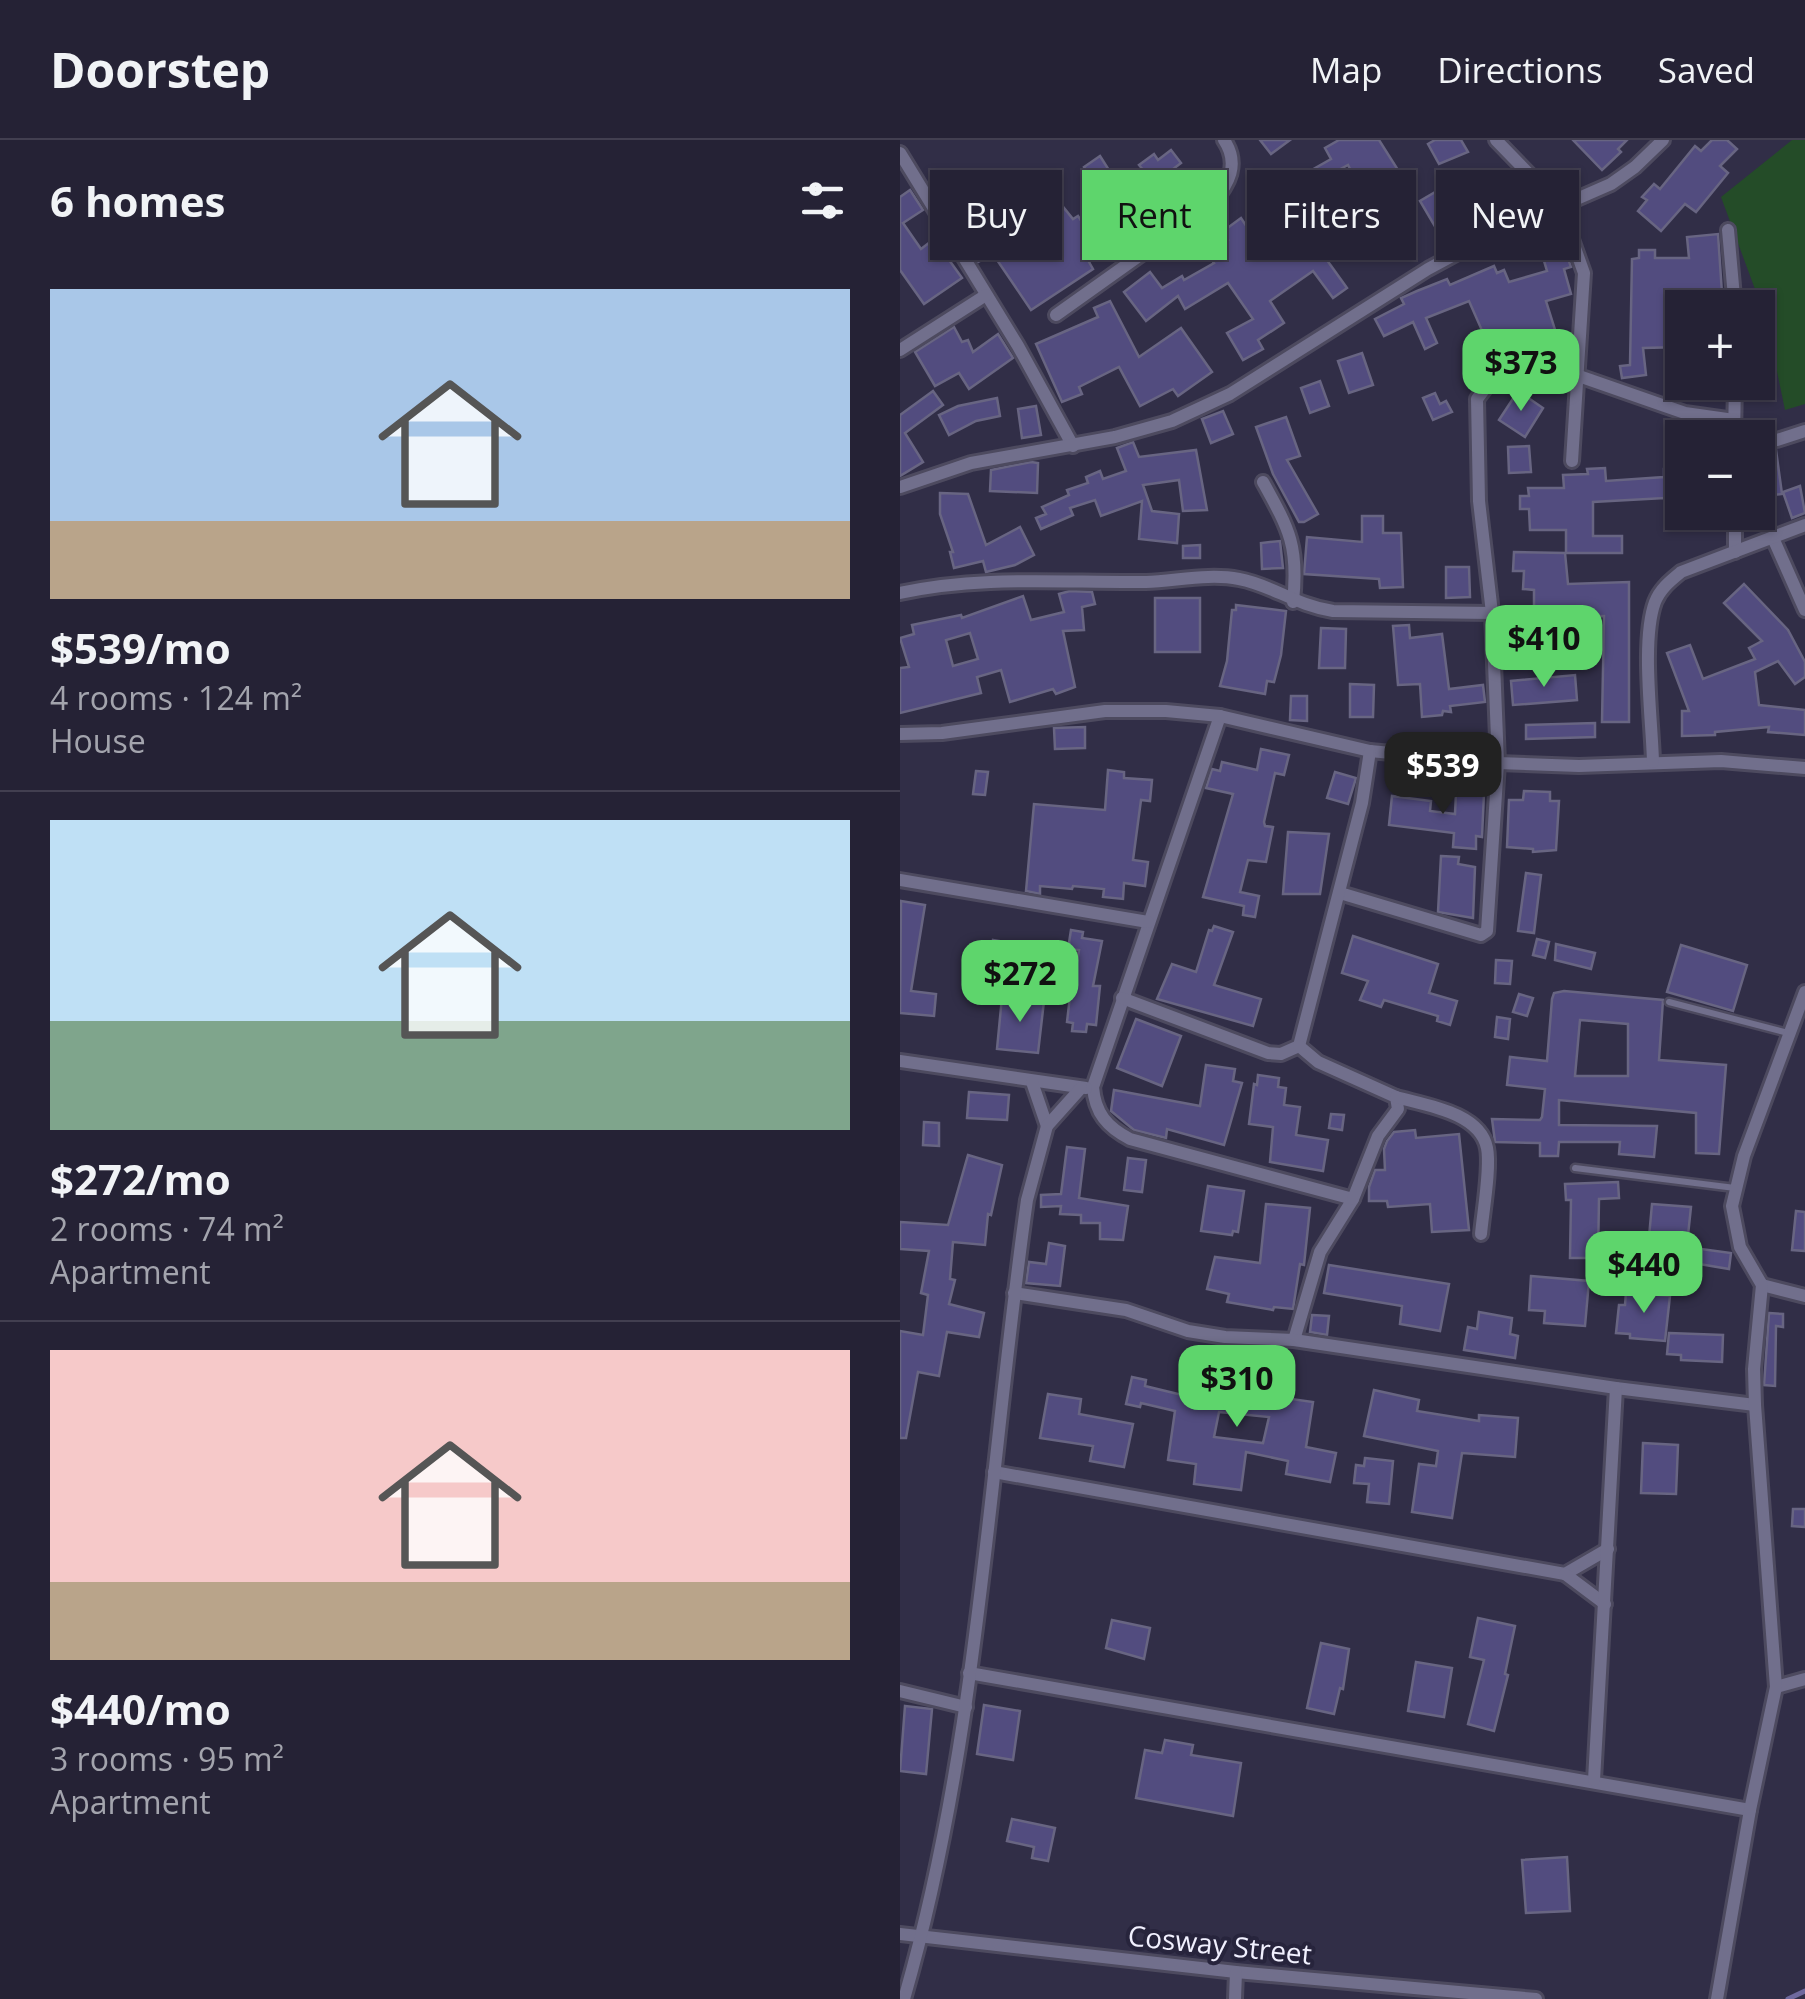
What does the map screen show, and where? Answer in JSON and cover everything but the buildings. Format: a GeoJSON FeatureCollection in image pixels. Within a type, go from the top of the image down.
{"type":"FeatureCollection","features":[{"type":"Feature","properties":{"kind":"street"},"geometry":{"type":"LineString","coordinates":[[1056,314],[1212,204],[1227,187],[1232,173],[1232,153],[1224,140]]}},
{"type":"Feature","properties":{"kind":"street"},"geometry":{"type":"LineString","coordinates":[[1496,140],[1525,170]]}},
{"type":"Feature","properties":{"kind":"street"},"geometry":{"type":"LineString","coordinates":[[1579,198],[1611,184],[1663,140]]}},
{"type":"Feature","properties":{"kind":"street"},"geometry":{"type":"LineString","coordinates":[[900,153],[1073,446]]}},
{"type":"Feature","properties":{"kind":"street"},"geometry":{"type":"LineString","coordinates":[[1728,230],[1734,290]]}},
{"type":"Feature","properties":{"kind":"street"},"geometry":{"type":"LineString","coordinates":[[1572,462],[1584,273],[1579,259]]}},
{"type":"Feature","properties":{"kind":"street"},"geometry":{"type":"LineString","coordinates":[[900,486],[971,463],[1073,446],[1172,422],[1230,394],[1447,260]]}},
{"type":"Feature","properties":{"kind":"street"},"geometry":{"type":"LineString","coordinates":[[900,350],[986,295]]}},
{"type":"Feature","properties":{"kind":"street"},"geometry":{"type":"LineString","coordinates":[[1340,893],[1484,934],[1487,931],[1498,763],[1492,613],[1479,501],[1477,399],[1495,383],[1576,375],[1685,413],[1734,420],[1734,400]]}},
{"type":"Feature","properties":{"kind":"street"},"geometry":{"type":"LineString","coordinates":[[1775,440],[1805,431]]}},
{"type":"Feature","properties":{"kind":"street"},"geometry":{"type":"LineString","coordinates":[[1263,482],[1294,543],[1294,602]]}},
{"type":"Feature","properties":{"kind":"street"},"geometry":{"type":"LineString","coordinates":[[1653,762],[1649,632],[1655,603],[1665,586],[1681,572],[1805,525]]}},
{"type":"Feature","properties":{"kind":"street"},"geometry":{"type":"LineString","coordinates":[[1735,530],[1735,552]]}},
{"type":"Feature","properties":{"kind":"street"},"geometry":{"type":"LineString","coordinates":[[1773,538],[1805,610]]}},
{"type":"Feature","properties":{"kind":"street"},"geometry":{"type":"LineString","coordinates":[[900,593],[984,582],[1235,578],[1253,582],[1294,602],[1333,611],[1492,613]]}},
{"type":"Feature","properties":{"kind":"street"},"geometry":{"type":"LineString","coordinates":[[900,734],[942,733],[1105,711],[1166,711],[1220,716],[1370,751],[1498,763],[1579,766],[1721,761],[1805,768]]}},
{"type":"Feature","properties":{"kind":"street"},"geometry":{"type":"LineString","coordinates":[[904,1999],[932,1896],[966,1706],[1027,1200],[1047,1126],[1087,1088],[1220,716]]}},
{"type":"Feature","properties":{"kind":"street"},"geometry":{"type":"LineString","coordinates":[[1299,1046],[1362,803],[1370,751]]}},
{"type":"Feature","properties":{"kind":"street"},"geometry":{"type":"LineString","coordinates":[[900,880],[1148,922]]}},
{"type":"Feature","properties":{"kind":"street"},"geometry":{"type":"LineString","coordinates":[[1717,1999],[1776,1687],[1755,1404],[1754,1369],[1762,1286],[1740,1247],[1732,1206],[1744,1156],[1805,992]]}},
{"type":"Feature","properties":{"kind":"street"},"geometry":{"type":"LineString","coordinates":[[1122,998],[1268,1052],[1281,1054],[1299,1046]]}},
{"type":"Feature","properties":{"kind":"street"},"geometry":{"type":"LineString","coordinates":[[1299,1046],[1318,1062],[1396,1097],[1450,1112],[1476,1128],[1487,1146],[1481,1234]]}},
{"type":"Feature","properties":{"kind":"street"},"geometry":{"type":"LineString","coordinates":[[900,1061],[1087,1088]]}},
{"type":"Feature","properties":{"kind":"street"},"geometry":{"type":"LineString","coordinates":[[1032,1082],[1047,1126]]}},
{"type":"Feature","properties":{"kind":"street"},"geometry":{"type":"LineString","coordinates":[[1087,1088],[1101,1116],[1114,1131],[1130,1139],[1353,1199]]}},
{"type":"Feature","properties":{"kind":"street"},"geometry":{"type":"LineString","coordinates":[[1294,1340],[1320,1252],[1353,1199],[1378,1136],[1398,1109],[1396,1097]]}},
{"type":"Feature","properties":{"kind":"street"},"geometry":{"type":"LineString","coordinates":[[1762,1286],[1805,1296]]}},
{"type":"Feature","properties":{"kind":"street"},"geometry":{"type":"LineString","coordinates":[[1014,1293],[1126,1310],[1188,1331],[1225,1337],[1294,1340],[1616,1388],[1755,1404]]}},
{"type":"Feature","properties":{"kind":"street"},"geometry":{"type":"LineString","coordinates":[[1594,1780],[1616,1388]]}},
{"type":"Feature","properties":{"kind":"street"},"geometry":{"type":"LineString","coordinates":[[994,1472],[1566,1574],[1605,1604]]}},
{"type":"Feature","properties":{"kind":"street"},"geometry":{"type":"LineString","coordinates":[[1566,1574],[1608,1549]]}},
{"type":"Feature","properties":{"kind":"street"},"geometry":{"type":"LineString","coordinates":[[969,1672],[1750,1810]]}},
{"type":"Feature","properties":{"kind":"street"},"geometry":{"type":"LineString","coordinates":[[1776,1687],[1805,1679]]}},
{"type":"Feature","properties":{"kind":"street"},"geometry":{"type":"LineString","coordinates":[[900,1691],[966,1706]]}},
{"type":"Feature","properties":{"kind":"street","name":"Cosway Street"},"geometry":{"type":"LineString","coordinates":[[900,1934],[1236,1972],[1536,1999]]}},
{"type":"Feature","properties":{"kind":"street"},"geometry":{"type":"LineString","coordinates":[[1235,1999],[1236,1972]]}},
{"type":"Feature","properties":{"kind":"lane"},"geometry":{"type":"LineString","coordinates":[[1669,1002],[1788,1033]]}},
{"type":"Feature","properties":{"kind":"lane"},"geometry":{"type":"LineString","coordinates":[[1576,1168],[1736,1188]]}},
{"type":"Feature","properties":{"kind":"green space"},"geometry":{"type":"Polygon","coordinates":[[[1792,140],[1805,140],[1805,404],[1785,410],[1775,362],[1775,290],[1755,290],[1721,197],[1792,140]]]}},
{"type":"Feature","properties":{"kind":"waterway"},"geometry":{"type":"LineString","coordinates":[[1788,1999],[1805,1991]]}}]}
